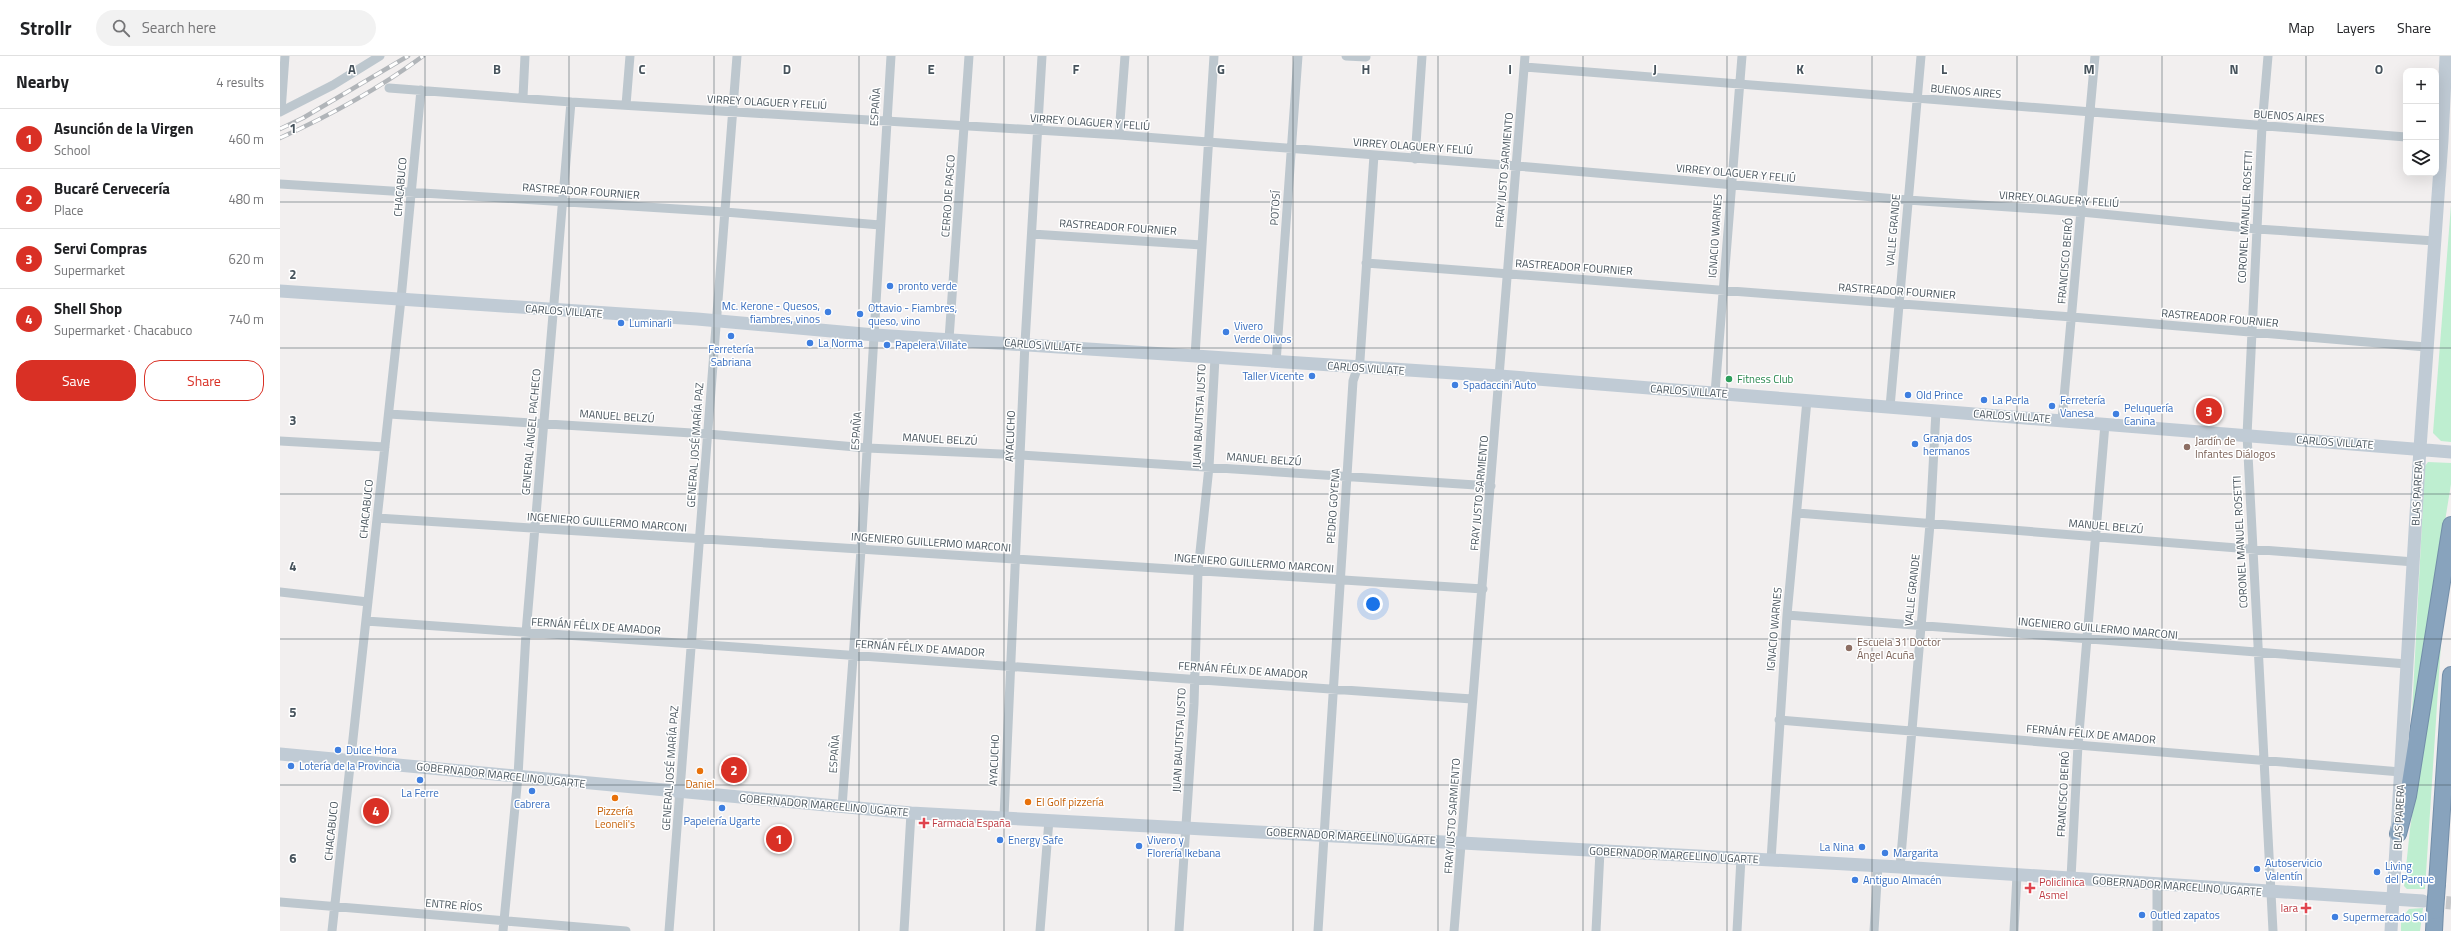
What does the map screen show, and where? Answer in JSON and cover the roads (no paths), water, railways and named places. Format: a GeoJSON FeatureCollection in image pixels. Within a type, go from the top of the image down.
{"type":"FeatureCollection","features":[{"type":"Feature","properties":{"kind":"highway"},"geometry":{"type":"LineString","coordinates":[[2398,834],[2408,796],[2451,525]]}},
{"type":"Feature","properties":{"kind":"highway"},"geometry":{"type":"LineString","coordinates":[[2434,931],[2429,906],[2437,884],[2451,675]]}},
{"type":"Feature","properties":{"kind":"street"},"geometry":{"type":"LineString","coordinates":[[286,56],[282,79],[281,111],[333,85],[380,56]]}},
{"type":"Feature","properties":{"kind":"street"},"geometry":{"type":"LineString","coordinates":[[523,97],[525,56]]}},
{"type":"Feature","properties":{"kind":"street"},"geometry":{"type":"LineString","coordinates":[[626,105],[630,56]]}},
{"type":"Feature","properties":{"kind":"street","name":"GENERAL JOSÉ MARÍA PAZ"},"geometry":{"type":"LineString","coordinates":[[669,931],[681,793],[715,321],[737,56]]}},
{"type":"Feature","properties":{"kind":"street","name":"ESPAÑA"},"geometry":{"type":"LineString","coordinates":[[842,807],[861,550],[891,56]]}},
{"type":"Feature","properties":{"kind":"street","name":"CERRO DE PASCO"},"geometry":{"type":"LineString","coordinates":[[949,339],[969,56]]}},
{"type":"Feature","properties":{"kind":"street","name":"AYACUCHO"},"geometry":{"type":"LineString","coordinates":[[1004,817],[1025,344],[1042,56]]}},
{"type":"Feature","properties":{"kind":"street"},"geometry":{"type":"LineString","coordinates":[[1119,135],[1125,56]]}},
{"type":"Feature","properties":{"kind":"street","name":"JUAN BAUTISTA JUSTO"},"geometry":{"type":"LineString","coordinates":[[1195,356],[1214,56]]}},
{"type":"Feature","properties":{"kind":"street","name":"POTOSÍ"},"geometry":{"type":"LineString","coordinates":[[1276,363],[1298,56]]}},
{"type":"Feature","properties":{"kind":"street"},"geometry":{"type":"LineString","coordinates":[[1346,56],[1366,57]]}},
{"type":"Feature","properties":{"kind":"street"},"geometry":{"type":"LineString","coordinates":[[1415,159],[1422,56]]}},
{"type":"Feature","properties":{"kind":"street","name":"FRAY JUSTO SARMIENTO"},"geometry":{"type":"LineString","coordinates":[[1454,931],[1472,699],[1483,589],[1525,56]]}},
{"type":"Feature","properties":{"kind":"street","name":"IGNACIO WARNES"},"geometry":{"type":"LineString","coordinates":[[1715,393],[1730,184],[1742,56]]}},
{"type":"Feature","properties":{"kind":"street","name":"VALLE GRANDE"},"geometry":{"type":"LineString","coordinates":[[1890,407],[1920,56]]}},
{"type":"Feature","properties":{"kind":"street","name":"FRANCISCO BEIRÓ"},"geometry":{"type":"LineString","coordinates":[[2062,420],[2095,56]]}},
{"type":"Feature","properties":{"kind":"street","name":"CORONEL MANUEL ROSETTI"},"geometry":{"type":"LineString","coordinates":[[2268,56],[2262,126],[2247,435],[2252,551],[2273,892],[2273,931]]}},
{"type":"Feature","properties":{"kind":"street","name":"BLAS PARERA"},"geometry":{"type":"LineString","coordinates":[[2439,140],[2446,56]]}},
{"type":"Feature","properties":{"kind":"street","name":"BUENOS AIRES"},"geometry":{"type":"LineString","coordinates":[[1524,67],[2403,137]]}},
{"type":"Feature","properties":{"kind":"street","name":"VIRREY OLAGUER Y FELIÚ"},"geometry":{"type":"LineString","coordinates":[[389,88],[523,97],[571,102],[1119,135],[1517,166],[1908,200],[2081,212],[2257,229],[2435,241]]}},
{"type":"Feature","properties":{"kind":"street","name":"CHACABUCO"},"geometry":{"type":"LineString","coordinates":[[332,931],[389,414],[421,90]]}},
{"type":"Feature","properties":{"kind":"street","name":"GENERAL ÁNGEL PACHECO"},"geometry":{"type":"LineString","coordinates":[[502,931],[518,776],[526,633],[534,530],[571,102]]}},
{"type":"Feature","properties":{"kind":"street","name":"PEDRO GOYENA"},"geometry":{"type":"LineString","coordinates":[[1318,931],[1353,381],[1360,360],[1374,155]]}},
{"type":"Feature","properties":{"kind":"street","name":"BLAS PARERA"},"geometry":{"type":"LineString","coordinates":[[2391,931],[2426,347],[2435,241],[2438,176]]}},
{"type":"Feature","properties":{"kind":"street","name":"RASTREADOR FOURNIER"},"geometry":{"type":"LineString","coordinates":[[280,184],[725,212],[880,225]]}},
{"type":"Feature","properties":{"kind":"street","name":"RASTREADOR FOURNIER"},"geometry":{"type":"LineString","coordinates":[[1032,234],[1202,245]]}},
{"type":"Feature","properties":{"kind":"street","name":"RASTREADOR FOURNIER"},"geometry":{"type":"LineString","coordinates":[[1366,263],[1899,303],[2426,347]]}},
{"type":"Feature","properties":{"kind":"street","name":"CARLOS VILLATE"},"geometry":{"type":"LineString","coordinates":[[280,291],[715,321],[875,335],[1025,344],[1276,363],[1500,376],[2420,448],[2451,452]]}},
{"type":"Feature","properties":{"kind":"street","name":"JUAN BAUTISTA JUSTO"},"geometry":{"type":"LineString","coordinates":[[1178,931],[1195,678],[1198,571],[1208,467],[1215,358]]}},
{"type":"Feature","properties":{"kind":"street","name":"IGNACIO WARNES"},"geometry":{"type":"LineString","coordinates":[[1770,860],[1787,615],[1807,400]]}},
{"type":"Feature","properties":{"kind":"street","name":"VALLE GRANDE"},"geometry":{"type":"LineString","coordinates":[[1900,867],[1930,524],[1936,410]]}},
{"type":"Feature","properties":{"kind":"street","name":"MANUEL BELZÚ"},"geometry":{"type":"LineString","coordinates":[[389,414],[708,434],[867,448],[1021,455],[1491,486]]}},
{"type":"Feature","properties":{"kind":"street","name":"FRANCISCO BEIRÓ"},"geometry":{"type":"LineString","coordinates":[[2071,878],[2078,745],[2105,424]]}},
{"type":"Feature","properties":{"kind":"street"},"geometry":{"type":"LineString","coordinates":[[280,441],[385,447]]}},
{"type":"Feature","properties":{"kind":"street","name":"MANUEL BELZÚ"},"geometry":{"type":"LineString","coordinates":[[1797,514],[2096,537],[2252,551],[2414,562]]}},
{"type":"Feature","properties":{"kind":"street","name":"INGENIERO GUILLERMO MARCONI"},"geometry":{"type":"LineString","coordinates":[[377,518],[534,530],[1483,589]]}},
{"type":"Feature","properties":{"kind":"street"},"geometry":{"type":"LineString","coordinates":[[280,592],[368,602]]}},
{"type":"Feature","properties":{"kind":"street","name":"INGENIERO GUILLERMO MARCONI"},"geometry":{"type":"LineString","coordinates":[[1787,615],[2407,664]]}},
{"type":"Feature","properties":{"kind":"street","name":"FERNÁN FÉLIX DE AMADOR"},"geometry":{"type":"LineString","coordinates":[[366,621],[691,645],[1195,678],[1472,699]]}},
{"type":"Feature","properties":{"kind":"street","name":"FERNÁN FÉLIX DE AMADOR"},"geometry":{"type":"LineString","coordinates":[[1779,720],[2401,772]]}},
{"type":"Feature","properties":{"kind":"street","name":"GOBERNADOR MARCELINO UGARTE"},"geometry":{"type":"LineString","coordinates":[[280,754],[681,793],[911,812],[1186,828],[1325,834],[1600,851],[1878,865],[2393,900],[2429,906]]}},
{"type":"Feature","properties":{"kind":"street"},"geometry":{"type":"LineString","coordinates":[[904,931],[911,812]]}},
{"type":"Feature","properties":{"kind":"street"},"geometry":{"type":"LineString","coordinates":[[1040,931],[1050,820]]}},
{"type":"Feature","properties":{"kind":"street"},"geometry":{"type":"LineString","coordinates":[[1596,931],[1600,851]]}},
{"type":"Feature","properties":{"kind":"street"},"geometry":{"type":"LineString","coordinates":[[1737,931],[1740,858]]}},
{"type":"Feature","properties":{"kind":"street"},"geometry":{"type":"LineString","coordinates":[[1874,931],[1878,865]]}},
{"type":"Feature","properties":{"kind":"street"},"geometry":{"type":"LineString","coordinates":[[2014,931],[2017,875]]}},
{"type":"Feature","properties":{"kind":"street"},"geometry":{"type":"LineString","coordinates":[[2157,884],[2158,931]]}},
{"type":"Feature","properties":{"kind":"street","name":"ENTRE RÍOS"},"geometry":{"type":"LineString","coordinates":[[280,902],[626,931]]}},
{"type":"Feature","properties":{"kind":"tunnel"},"geometry":{"type":"LineString","coordinates":[[2427,901],[2451,903]]}},
{"type":"Feature","properties":{"kind":"railway"},"geometry":{"type":"LineString","coordinates":[[280,129],[303,118],[408,56]]}},
{"type":"Feature","properties":{"kind":"railway"},"geometry":{"type":"LineString","coordinates":[[280,138],[354,101],[407,68],[423,56]]}},
{"type":"Feature","properties":{"kind":"place","name":"pronto verde"},"geometry":{"type":"Point","coordinates":[890,286]}},
{"type":"Feature","properties":{"kind":"place","name":"Mc. Kerone - Quesos, fiambres, vinos"},"geometry":{"type":"Point","coordinates":[828,312]}},
{"type":"Feature","properties":{"kind":"place","name":"Ottavio - Fiambres, queso, vino"},"geometry":{"type":"Point","coordinates":[860,314]}},
{"type":"Feature","properties":{"kind":"place","name":"Luminarli"},"geometry":{"type":"Point","coordinates":[621,323]}},
{"type":"Feature","properties":{"kind":"place","name":"Vivero Verde Olivos"},"geometry":{"type":"Point","coordinates":[1226,332]}},
{"type":"Feature","properties":{"kind":"place","name":"Ferretería Sabriana"},"geometry":{"type":"Point","coordinates":[731,336]}},
{"type":"Feature","properties":{"kind":"place","name":"La Norma"},"geometry":{"type":"Point","coordinates":[810,343]}},
{"type":"Feature","properties":{"kind":"place","name":"Papelera Villate"},"geometry":{"type":"Point","coordinates":[887,345]}},
{"type":"Feature","properties":{"kind":"place","name":"Taller Vicente"},"geometry":{"type":"Point","coordinates":[1312,376]}},
{"type":"Feature","properties":{"kind":"place","name":"Fitness Club"},"geometry":{"type":"Point","coordinates":[1729,379]}},
{"type":"Feature","properties":{"kind":"place","name":"Spadaccini Auto"},"geometry":{"type":"Point","coordinates":[1455,385]}},
{"type":"Feature","properties":{"kind":"place","name":"Old Prince"},"geometry":{"type":"Point","coordinates":[1908,395]}},
{"type":"Feature","properties":{"kind":"place","name":"La Perla"},"geometry":{"type":"Point","coordinates":[1984,400]}},
{"type":"Feature","properties":{"kind":"place","name":"Ferretería Vanesa"},"geometry":{"type":"Point","coordinates":[2052,406]}},
{"type":"Feature","properties":{"kind":"place","name":"Servi Compras"},"geometry":{"type":"Point","coordinates":[2209,411]}},
{"type":"Feature","properties":{"kind":"place","name":"Peluquería Canina"},"geometry":{"type":"Point","coordinates":[2116,414]}},
{"type":"Feature","properties":{"kind":"place","name":"Granja dos hermanos"},"geometry":{"type":"Point","coordinates":[1915,444]}},
{"type":"Feature","properties":{"kind":"place","name":"Jardín de Infantes Diálogos"},"geometry":{"type":"Point","coordinates":[2187,447]}},
{"type":"Feature","properties":{"kind":"place","name":"Escuela 31 Doctor Ángel Acuña"},"geometry":{"type":"Point","coordinates":[1849,648]}},
{"type":"Feature","properties":{"kind":"place","name":"Dulce Hora"},"geometry":{"type":"Point","coordinates":[338,750]}},
{"type":"Feature","properties":{"kind":"place","name":"Lotería de la Provincia"},"geometry":{"type":"Point","coordinates":[291,766]}},
{"type":"Feature","properties":{"kind":"place","name":"Bucaré Cervecería"},"geometry":{"type":"Point","coordinates":[734,770]}},
{"type":"Feature","properties":{"kind":"place","name":"Daniel"},"geometry":{"type":"Point","coordinates":[700,771]}},
{"type":"Feature","properties":{"kind":"place","name":"La Ferre"},"geometry":{"type":"Point","coordinates":[420,780]}},
{"type":"Feature","properties":{"kind":"place","name":"Cabrera"},"geometry":{"type":"Point","coordinates":[532,791]}},
{"type":"Feature","properties":{"kind":"place","name":"Pizzería Leoneli's"},"geometry":{"type":"Point","coordinates":[615,798]}},
{"type":"Feature","properties":{"kind":"place","name":"El Golf pizzería"},"geometry":{"type":"Point","coordinates":[1028,802]}},
{"type":"Feature","properties":{"kind":"place","name":"Papelería Ugarte"},"geometry":{"type":"Point","coordinates":[722,808]}},
{"type":"Feature","properties":{"kind":"place","name":"Shell Shop"},"geometry":{"type":"Point","coordinates":[376,811]}},
{"type":"Feature","properties":{"kind":"place","name":"Farmacia España"},"geometry":{"type":"Point","coordinates":[924,823]}},
{"type":"Feature","properties":{"kind":"place","name":"Asunción de la Virgen"},"geometry":{"type":"Point","coordinates":[779,839]}},
{"type":"Feature","properties":{"kind":"place","name":"Energy Safe"},"geometry":{"type":"Point","coordinates":[1000,840]}},
{"type":"Feature","properties":{"kind":"place","name":"Vivero y Florería Ikebana"},"geometry":{"type":"Point","coordinates":[1139,846]}},
{"type":"Feature","properties":{"kind":"place","name":"La Nina"},"geometry":{"type":"Point","coordinates":[1862,847]}},
{"type":"Feature","properties":{"kind":"place","name":"Margarita"},"geometry":{"type":"Point","coordinates":[1885,853]}},
{"type":"Feature","properties":{"kind":"place","name":"Autoservicio Valentín"},"geometry":{"type":"Point","coordinates":[2257,869]}},
{"type":"Feature","properties":{"kind":"place","name":"Living del Parque"},"geometry":{"type":"Point","coordinates":[2377,872]}},
{"type":"Feature","properties":{"kind":"place","name":"Antiguo Almacén"},"geometry":{"type":"Point","coordinates":[1855,880]}},
{"type":"Feature","properties":{"kind":"place","name":"Policlinica Asmel"},"geometry":{"type":"Point","coordinates":[2030,888]}},
{"type":"Feature","properties":{"kind":"place","name":"Iara"},"geometry":{"type":"Point","coordinates":[2306,908]}},
{"type":"Feature","properties":{"kind":"place","name":"Outled zapatos"},"geometry":{"type":"Point","coordinates":[2142,915]}},
{"type":"Feature","properties":{"kind":"place","name":"Supermercado Sol"},"geometry":{"type":"Point","coordinates":[2335,917]}}]}
